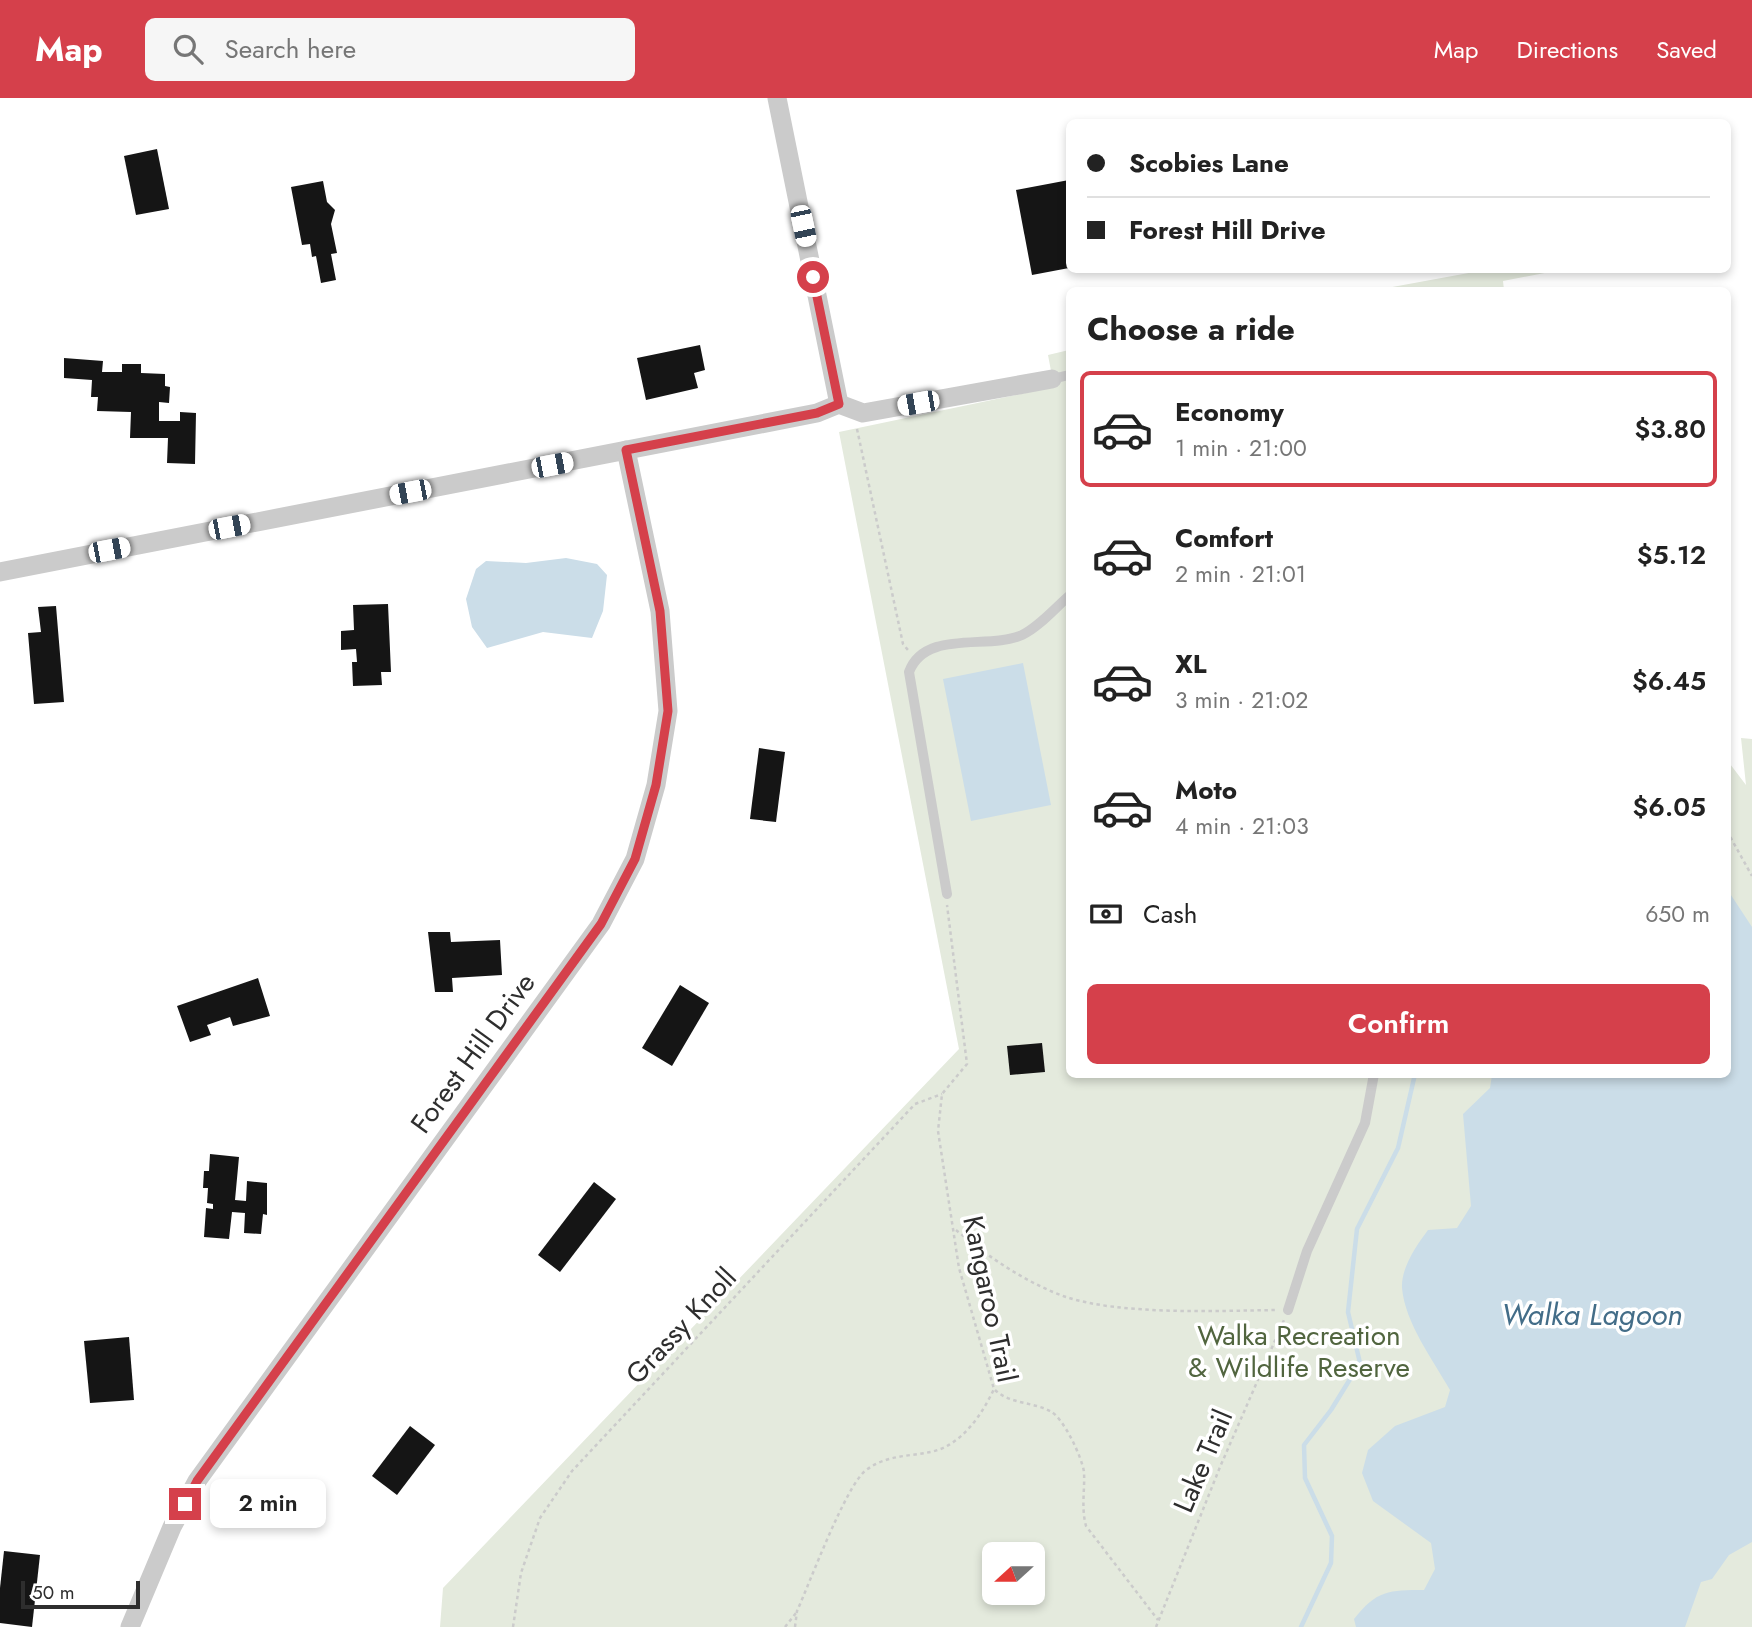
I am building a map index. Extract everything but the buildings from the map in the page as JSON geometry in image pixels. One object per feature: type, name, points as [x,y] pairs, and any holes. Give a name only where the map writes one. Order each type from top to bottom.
[{"type":"street","points":[[777,98],[846,408]]},
{"type":"street","points":[[0,572],[817,413],[846,408],[863,413],[1060,377]]},
{"type":"street","name":"Forest Hill Drive","points":[[130,1627],[172,1527],[197,1481],[594,934],[635,859],[656,785],[668,711],[660,611],[626,450]]},
{"type":"lane","points":[[947,894],[909,672],[914,659],[928,650],[958,643],[1004,641],[1026,633],[1066,599]]},
{"type":"lane","points":[[1289,1310],[1307,1251],[1365,1123],[1373,1078]]},
{"type":"path","points":[[846,408],[902,644],[914,659]]},
{"type":"path","points":[[1731,838],[1752,876]]},
{"type":"path","points":[[943,1094],[967,1064],[947,894]]},
{"type":"path","name":"Kangaroo Trail","points":[[795,1627],[797,1611],[850,1491],[864,1471],[887,1459],[946,1447],[982,1414],[994,1389],[959,1268],[938,1131],[943,1094]]},
{"type":"path","name":"Grassy Knoll","points":[[513,1627],[521,1573],[540,1518],[572,1471],[915,1104],[943,1094]]},
{"type":"path","points":[[955,1229],[1013,1271],[1066,1297],[1121,1308],[1289,1310]]},
{"type":"path","name":"Lake Trail","points":[[1156,1627],[1220,1467],[1289,1310]]},
{"type":"path","points":[[994,1389],[1002,1396],[1050,1411],[1062,1419],[1084,1470],[1081,1507],[1086,1526],[1158,1620]]},
{"type":"path","points":[[785,1627],[797,1611]]},
{"type":"green space","points":[[1469,273],[1544,273],[1503,281],[1504,287],[1392,287]]},
{"type":"green space","name":"Walka Recreation & Wildlife Reserve","points":[[1066,351],[1066,1078],[1731,1078],[1731,765],[1746,785],[1741,738],[1752,739],[1752,1627],[440,1627],[443,1588],[959,1049],[839,432],[1054,387],[1048,355]]},
{"type":"water","points":[[566,558],[597,564],[607,575],[603,611],[592,638],[543,632],[487,648],[472,627],[466,599],[476,569],[486,561],[526,563]]},
{"type":"water","points":[[1023,663],[1051,805],[971,821],[943,679]]},
{"type":"water","name":"Walka Lagoon","points":[[1731,895],[1752,927],[1752,1542],[1729,1555],[1712,1579],[1701,1582],[1685,1627],[1356,1627],[1354,1619],[1370,1602],[1384,1594],[1402,1590],[1424,1590],[1435,1569],[1431,1543],[1373,1501],[1362,1473],[1368,1450],[1395,1426],[1445,1407],[1450,1390],[1414,1328],[1404,1301],[1402,1280],[1407,1264],[1428,1230],[1457,1228],[1471,1206],[1463,1114],[1490,1088],[1492,1078],[1731,1078]]},
{"type":"waterway","points":[[1301,1627],[1331,1563],[1332,1536],[1305,1478],[1304,1445],[1331,1410],[1360,1363],[1348,1312],[1357,1229],[1398,1148],[1414,1078]]},
{"type":"route","points":[[185,1504],[197,1481],[601,924],[635,859],[656,785],[668,711],[660,611],[626,450],[817,413],[839,404],[813,277]]}]
